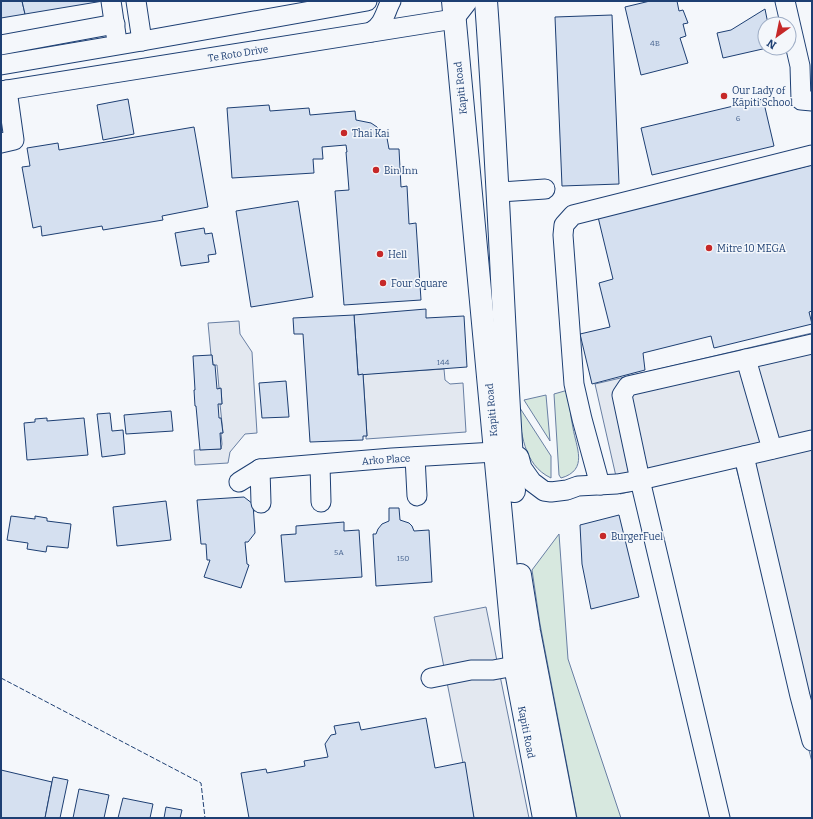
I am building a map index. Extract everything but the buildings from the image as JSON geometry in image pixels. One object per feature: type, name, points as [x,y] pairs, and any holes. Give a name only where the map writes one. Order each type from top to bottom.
[{"type":"main road","name":"Kapiti Road","points":[[486,1],[499,192],[503,452],[515,666],[544,818]]},
{"type":"main road","name":"Kapiti Road","points":[[453,10],[503,452],[529,631],[565,818]]},
{"type":"main road","points":[[515,666],[529,631]]},
{"type":"street","points":[[111,1],[117,45]]},
{"type":"street","points":[[136,1],[142,41]]},
{"type":"street","points":[[1,65],[176,35],[345,3],[367,1]]},
{"type":"street","points":[[372,32],[382,23],[391,1]]},
{"type":"street","points":[[453,10],[467,1],[482,24],[490,44]]},
{"type":"street","points":[[785,1],[800,66],[806,101]]},
{"type":"street","name":"Te Roto Drive","points":[[4,90],[372,32],[453,10]]},
{"type":"street","points":[[1,45],[115,24]]},
{"type":"street","points":[[176,35],[181,62]]},
{"type":"street","points":[[1,143],[14,140],[4,90]]},
{"type":"street","points":[[600,485],[574,384],[563,235],[564,225],[573,214],[812,155]]},
{"type":"street","points":[[499,192],[545,189]]},
{"type":"street","points":[[720,818],[640,480],[622,395],[628,386],[812,344]]},
{"type":"street","points":[[746,359],[772,449]]},
{"type":"street","points":[[503,452],[519,457],[522,468],[532,482],[544,491],[556,492],[578,486],[640,480],[812,440]]},
{"type":"street","name":"Arko Place","points":[[260,469],[503,452]]},
{"type":"street","points":[[744,456],[800,696],[812,741]]},
{"type":"street","points":[[415,457],[417,496]]},
{"type":"street","points":[[320,465],[321,502]]},
{"type":"street","points":[[239,482],[260,469]]},
{"type":"street","points":[[260,469],[260,503]]},
{"type":"street","points":[[431,678],[471,670],[493,670],[515,666]]},
{"type":"shaded area","points":[[239,321],[240,334],[252,352],[257,433],[245,434],[230,452],[228,463],[195,465],[194,450],[221,449],[222,444],[221,433],[223,433],[220,404],[222,404],[221,389],[219,388],[217,365],[213,365],[211,355],[208,323]]},
{"type":"shaded area","points":[[812,333],[812,762],[736,467],[620,494],[595,384]]},
{"type":"shaded area","points":[[444,369],[445,380],[450,384],[463,383],[466,432],[366,439],[363,374]]},
{"type":"shaded area","points":[[568,390],[571,418],[579,457],[578,464],[575,469],[570,474],[561,478],[559,475],[554,394]]},
{"type":"shaded area","points":[[546,395],[550,441],[524,400]]},
{"type":"shaded area","points":[[518,405],[551,456],[551,478],[534,465],[529,456],[522,436]]},
{"type":"shaded area","points":[[559,534],[568,659],[621,818],[577,818],[540,624],[532,570]]},
{"type":"shaded area","points":[[486,607],[529,818],[474,818],[434,617]]},
{"type":"fence","points":[[1,678],[201,783],[205,818]]},
{"type":"place","name":"Our Lady of Kāpiti School","points":[[724,96]]},
{"type":"place","name":"Thai Kai","points":[[344,133]]},
{"type":"place","name":"Bin Inn","points":[[376,170]]},
{"type":"place","name":"Mitre 10 MEGA","points":[[709,248]]},
{"type":"place","name":"Hell","points":[[380,254]]},
{"type":"place","name":"Four Square","points":[[383,283]]},
{"type":"place","name":"BurgerFuel","points":[[603,536]]}]
